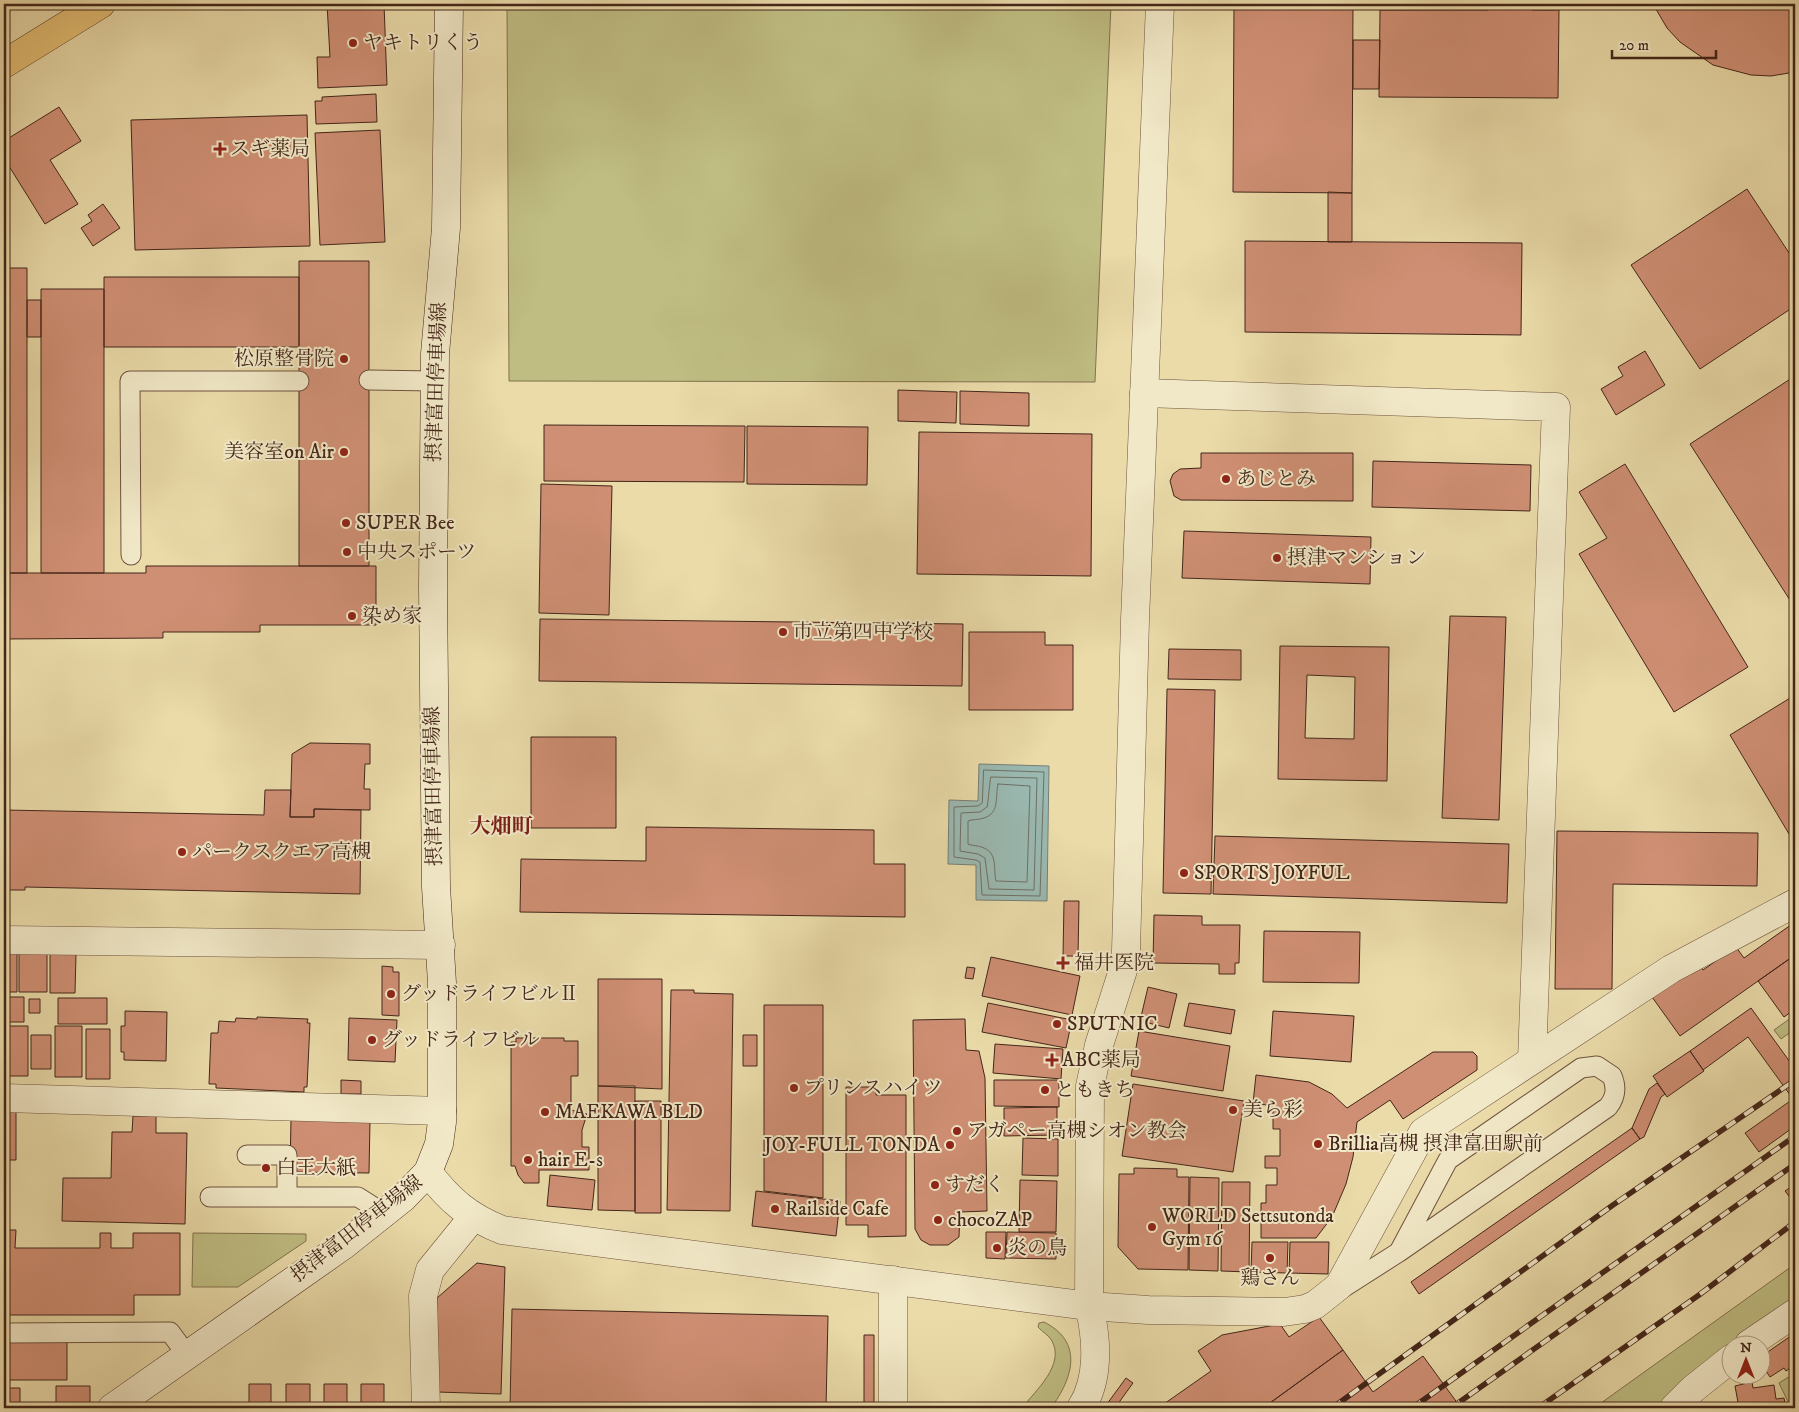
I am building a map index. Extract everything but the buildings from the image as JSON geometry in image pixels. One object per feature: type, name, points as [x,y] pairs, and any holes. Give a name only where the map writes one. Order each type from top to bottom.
[{"type":"highway","points":[[4,64],[100,4]]},
{"type":"street","name":"摂津富田停車場線","points":[[112,1408],[344,1245],[412,1190],[428,1172],[439,1144],[442,1112],[441,945],[436,887],[433,730],[434,381],[436,330],[446,228],[449,4]]},
{"type":"street","points":[[1081,1408],[1091,1382],[1095,1356],[1094,1331],[1089,1306],[1090,1086],[1099,1045],[1124,967],[1126,951],[1144,393],[1160,4]]},
{"type":"street","points":[[1144,393],[1556,406],[1532,1060]]},
{"type":"street","points":[[428,1172],[450,1199],[473,1217],[502,1230],[1089,1306],[1148,1310],[1289,1312],[1314,1305],[1332,1294],[1345,1278],[1422,1132],[1671,969],[1795,903]]},
{"type":"street","points":[[4,940],[441,945]]},
{"type":"street","points":[[4,1098],[442,1112]]},
{"type":"street","points":[[426,1408],[423,1296],[425,1283],[430,1270],[473,1217]]},
{"type":"street","points":[[893,1280],[893,1408]]},
{"type":"street","points":[[1765,1334],[1795,1313]]},
{"type":"street","points":[[1674,1408],[1693,1389],[1722,1366]]},
{"type":"lane","points":[[369,380],[434,381]]},
{"type":"lane","points":[[131,555],[130,381],[299,381]]},
{"type":"lane","points":[[1332,1294],[1378,1267],[1608,1107],[1613,1101],[1615,1092],[1612,1076],[1597,1066],[1581,1068],[1448,1160],[1399,1252]]},
{"type":"lane","points":[[259,1152],[287,1155],[287,1196]]},
{"type":"lane","points":[[219,1192],[287,1196],[358,1196],[383,1213]]},
{"type":"lane","points":[[4,1332],[170,1332],[187,1354]]},
{"type":"shaded area","points":[[507,4],[1111,4],[1095,382],[509,381]]},
{"type":"shaded area","points":[[1795,1015],[1795,1029],[1781,1039],[1774,1030]]},
{"type":"shaded area","points":[[193,1233],[306,1234],[306,1241],[238,1287],[192,1287]]},
{"type":"shaded area","points":[[1795,1264],[1795,1307],[1757,1334],[1722,1334],[1722,1358],[1653,1408],[1594,1408]]},
{"type":"shaded area","points":[[1044,1322],[1057,1330],[1070,1350],[1069,1373],[1059,1397],[1051,1408],[1022,1408],[1047,1377],[1055,1359],[1052,1341],[1038,1327],[1039,1323]]},
{"type":"shaded area","points":[[1795,1373],[1795,1408],[1791,1408],[1779,1383]]},
{"type":"water","points":[[979,764],[1049,766],[1047,901],[976,900],[976,865],[948,864],[949,800],[978,801]]},
{"type":"railway","points":[[1332,1408],[1613,1205],[1795,1080]]},
{"type":"railway","points":[[1412,1408],[1795,1136]]},
{"type":"railway","points":[[1451,1408],[1795,1164]]},
{"type":"railway","points":[[1538,1408],[1699,1295],[1795,1222]]},
{"type":"place","name":"ヤキトリくう","points":[[353,43]]},
{"type":"place","name":"スギ薬局","points":[[220,149]]},
{"type":"place","name":"松原整骨院","points":[[344,359]]},
{"type":"place","name":"美容室on Air","points":[[344,452]]},
{"type":"place","name":"あじとみ","points":[[1226,479]]},
{"type":"place","name":"SUPER Bee","points":[[346,523]]},
{"type":"place","name":"中央スポーツ","points":[[347,552]]},
{"type":"place","name":"摂津マンション","points":[[1277,558]]},
{"type":"place","name":"染め家","points":[[352,616]]},
{"type":"place","name":"市立第四中学校","points":[[783,632]]},
{"type":"place","name":"パークスクエア高槻","points":[[182,852]]},
{"type":"place","name":"SPORTS JOYFUL","points":[[1184,873]]},
{"type":"place","name":"福井医院","points":[[1063,963]]},
{"type":"place","name":"グッドライフビルⅡ","points":[[391,994]]},
{"type":"place","name":"SPUTNIC","points":[[1057,1024]]},
{"type":"place","name":"グッドライフビル","points":[[372,1040]]},
{"type":"place","name":"ABC薬局","points":[[1052,1060]]},
{"type":"place","name":"プリンスハイツ","points":[[794,1088]]},
{"type":"place","name":"ともきち","points":[[1045,1090]]},
{"type":"place","name":"美ら彩","points":[[1233,1110]]},
{"type":"place","name":"MAEKAWA BLD","points":[[545,1112]]},
{"type":"place","name":"アガペー高槻シオン教会","points":[[957,1131]]},
{"type":"place","name":"Brillia高槻 摂津富田駅前","points":[[1318,1144]]},
{"type":"place","name":"JOY-FULL TONDA","points":[[950,1145]]},
{"type":"place","name":"hair E-s","points":[[528,1160]]},
{"type":"place","name":"白王大紙","points":[[266,1168]]},
{"type":"place","name":"すだく","points":[[935,1185]]},
{"type":"place","name":"Railside Cafe","points":[[775,1209]]},
{"type":"place","name":"chocoZAP","points":[[938,1220]]},
{"type":"place","name":"WORLD Settsutonda Gym 16","points":[[1152,1227]]},
{"type":"place","name":"炎の鳥","points":[[997,1248]]},
{"type":"place","name":"鶏さん","points":[[1270,1258]]},
{"type":"district","name":"大畑町","points":[[501,827]]}]
